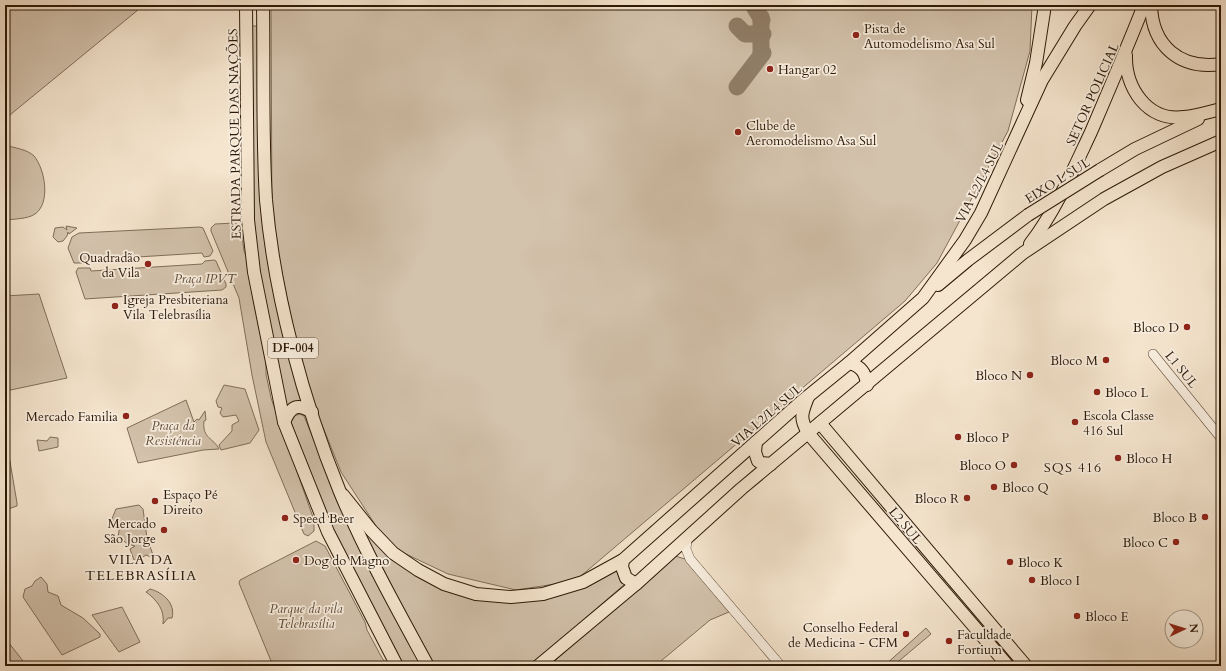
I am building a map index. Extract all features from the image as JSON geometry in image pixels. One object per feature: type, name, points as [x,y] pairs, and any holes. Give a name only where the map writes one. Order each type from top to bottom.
[{"type":"main road","name":"ESTRADA PARQUE DAS NAÇÕES","points":[[246,5],[248,220],[254,272],[284,422],[328,532],[397,666]]},
{"type":"main road","name":"DF-004","points":[[263,5],[263,116],[266,200],[273,252],[286,319],[312,412],[340,491],[368,552],[428,666]]},
{"type":"main road","points":[[1018,135],[1036,63],[1045,5]]},
{"type":"main road","name":"VIA L2/L4 SUL","points":[[340,491],[371,530],[393,553],[418,570],[444,584],[476,594],[511,596],[543,594],[583,582],[623,560],[756,442],[923,298],[965,240],[981,213],[1042,80],[1075,26],[1090,5]]},
{"type":"main road","name":"SETOR POLICIAL","points":[[1023,253],[1048,221],[1074,168],[1126,52],[1144,5]]},
{"type":"main road","points":[[1151,5],[1154,26],[1161,43],[1174,56],[1194,64],[1221,64]]},
{"type":"main road","points":[[1126,52],[1126,64],[1130,82],[1137,96],[1150,108],[1163,115],[1176,118],[1221,109]]},
{"type":"main road","name":"EIXO L SUL","points":[[923,298],[968,260],[1028,216],[1100,170],[1135,149],[1221,109]]},
{"type":"main road","points":[[538,666],[636,584],[670,552],[687,540],[771,464],[1023,253],[1104,199],[1162,166],[1221,140]]},
{"type":"main road","points":[[849,363],[862,369],[867,385]]},
{"type":"main road","name":"L2 SUL","points":[[809,396],[802,416],[803,423],[808,433],[1008,666]]},
{"type":"main road","points":[[284,422],[288,413],[297,407],[303,407],[312,412]]},
{"type":"main road","name":"L2 SUL","points":[[820,423],[1026,666]]},
{"type":"main road","points":[[756,442],[755,452],[758,461],[771,464]]},
{"type":"main road","points":[[881,518],[885,509],[892,509]]},
{"type":"main road","points":[[623,560],[622,567],[626,578],[636,584]]},
{"type":"main road","points":[[985,639],[993,635],[995,629]]},
{"type":"street","name":"L1 SUL","points":[[1153,354],[1221,438]]},
{"type":"street","points":[[687,540],[686,549],[690,559],[781,666]]},
{"type":"street","points":[[670,552],[690,559]]},
{"type":"green space","points":[[5,5],[144,5],[5,119]]},
{"type":"green space","points":[[271,5],[1032,5],[1030,51],[1008,131],[937,263],[905,301],[575,581],[516,590],[448,574],[389,546],[341,472],[304,380],[272,225]]},
{"type":"green space","points":[[251,26],[258,26],[265,240],[271,277],[302,403],[286,408],[254,250]]},
{"type":"green space","points":[[5,145],[24,150],[34,156],[41,169],[45,186],[43,202],[40,209],[29,217],[5,220]]},
{"type":"green space","points":[[235,223],[241,227],[244,251],[249,263],[266,351],[266,374],[271,398],[314,520],[314,531],[308,536],[304,534],[266,442],[252,375],[239,298],[211,231],[211,228],[215,224]]},
{"type":"green space","points":[[66,226],[77,228],[69,234],[68,232],[63,241],[58,242],[53,237],[55,228],[63,227],[67,230]]},
{"type":"green space","points":[[203,228],[213,251],[210,256],[204,257],[202,253],[89,260],[88,263],[74,263],[68,248],[72,237],[79,233]]},
{"type":"green space","name":"Praça IPVT","points":[[205,261],[216,261],[226,284],[226,287],[222,290],[85,299],[76,272],[78,268],[90,268],[91,271],[202,264]]},
{"type":"green space","points":[[39,294],[67,378],[6,391],[5,296]]},
{"type":"green space","points":[[224,385],[245,389],[259,430],[250,443],[221,450],[219,445],[232,431],[232,425],[239,421],[236,415],[223,417],[220,413],[222,408],[218,407],[216,401]]},
{"type":"green space","name":"Praça da Resistência","points":[[186,400],[194,422],[197,419],[199,420],[205,411],[205,431],[219,449],[203,450],[138,463],[127,428]]},
{"type":"green space","points":[[300,414],[304,416],[344,511],[421,666],[401,666],[337,540],[291,422],[294,416]]},
{"type":"green space","points":[[5,432],[17,506],[5,510]]},
{"type":"green space","points":[[50,437],[58,438],[58,447],[39,451],[37,440],[47,441]]},
{"type":"green space","points":[[139,505],[143,509],[147,538],[153,555],[151,557],[146,555],[138,560],[134,560],[130,549],[135,546],[128,544],[118,537],[120,525],[111,521],[116,509]]},
{"type":"green space","points":[[361,526],[398,564],[420,578],[502,600],[616,567],[618,574],[626,583],[530,666],[433,666]]},
{"type":"green space","name":"Parque da vila Telebrasília","points":[[316,541],[325,546],[365,622],[367,630],[382,658],[389,666],[273,666],[239,583],[240,580]]},
{"type":"green space","points":[[672,555],[685,559],[729,612],[710,620],[655,666],[549,666]]},
{"type":"green space","points":[[41,577],[47,584],[48,592],[58,596],[61,605],[83,618],[100,634],[100,637],[62,655],[23,597],[25,589],[32,586],[35,581]]},
{"type":"green space","points":[[150,589],[155,590],[167,599],[172,608],[172,618],[168,618],[163,624],[163,614],[159,606],[154,598],[146,592]]},
{"type":"green space","points":[[122,607],[140,642],[119,652],[92,615]]},
{"type":"green space","points":[[926,628],[931,634],[893,666],[884,666]]},
{"type":"green space","points":[[5,638],[27,666],[5,666]]},
{"type":"taxiway","points":[[753,5],[762,20]]},
{"type":"taxiway","points":[[761,17],[761,55]]},
{"type":"taxiway","points":[[737,26],[745,34],[763,34]]},
{"type":"taxiway","points":[[737,87],[763,53]]},
{"type":"place","name":"Pista de Automodelismo Asa Sul","points":[[856,35]]},
{"type":"place","name":"Hangar 02","points":[[770,69]]},
{"type":"place","name":"Clube de Aeromodelismo Asa Sul","points":[[738,132]]},
{"type":"place","name":"Quadradão da Vila","points":[[148,264]]},
{"type":"place","name":"Igreja Presbiteriana Vila Telebrasília","points":[[115,306]]},
{"type":"place","name":"Bloco D","points":[[1187,327]]},
{"type":"place","name":"Bloco M","points":[[1106,360]]},
{"type":"place","name":"Bloco N","points":[[1030,375]]},
{"type":"place","name":"Bloco L","points":[[1097,392]]},
{"type":"place","name":"Mercado Familia","points":[[126,416]]},
{"type":"place","name":"Escola Classe 416 Sul","points":[[1075,422]]},
{"type":"place","name":"Bloco P","points":[[958,437]]},
{"type":"place","name":"Bloco H","points":[[1118,458]]},
{"type":"place","name":"Bloco O","points":[[1014,465]]},
{"type":"place","name":"Bloco Q","points":[[994,487]]},
{"type":"place","name":"Bloco R","points":[[967,498]]},
{"type":"place","name":"Espaço Pé Direito","points":[[155,501]]},
{"type":"place","name":"Bloco B","points":[[1205,517]]},
{"type":"place","name":"Speed Beer","points":[[285,518]]},
{"type":"place","name":"Mercado São Jorge","points":[[164,530]]},
{"type":"place","name":"Bloco C","points":[[1176,542]]},
{"type":"place","name":"Dog do Magno","points":[[296,560]]},
{"type":"place","name":"Bloco K","points":[[1010,562]]},
{"type":"place","name":"Bloco I","points":[[1032,580]]},
{"type":"place","name":"Bloco E","points":[[1077,616]]},
{"type":"place","name":"Conselho Federal de Medicina - CFM","points":[[906,634]]},
{"type":"place","name":"Faculdade Fortium","points":[[949,641]]},
{"type":"district","name":"SQS 416","points":[[1073,467]]},
{"type":"district","name":"VILA DA TELEBRASÍLIA","points":[[141,568]]}]
